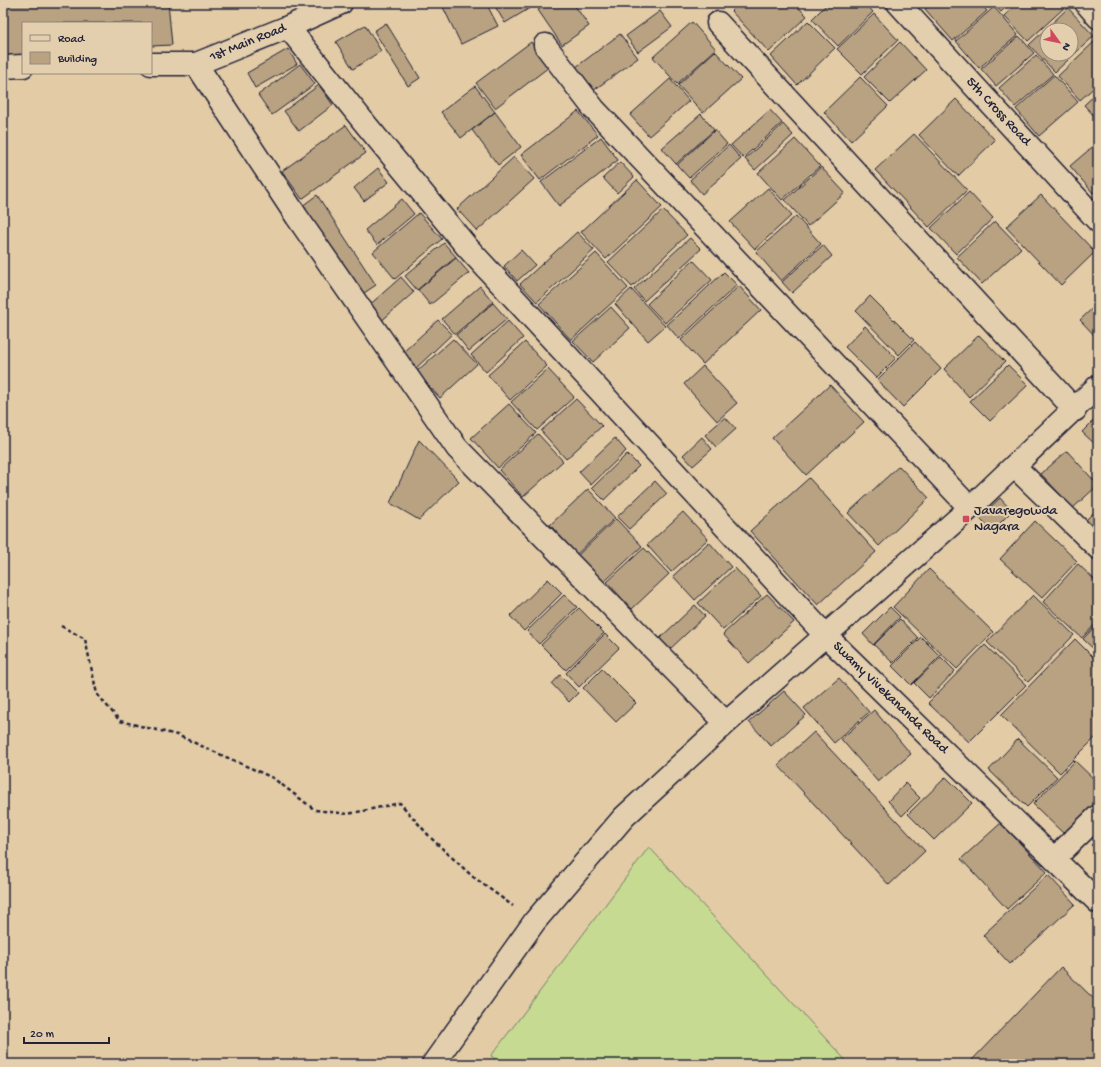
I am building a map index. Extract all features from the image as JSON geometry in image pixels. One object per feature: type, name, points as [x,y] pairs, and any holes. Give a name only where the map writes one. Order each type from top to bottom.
[{"type":"street","name":"1st Main Road","points":[[152,64],[196,64],[288,27],[341,3]]},
{"type":"street","name":"5th Cross Road","points":[[898,3],[1098,222]]},
{"type":"street","points":[[1086,3],[1098,17]]},
{"type":"street","points":[[718,23],[1075,410]]},
{"type":"street","points":[[288,27],[467,247],[826,635],[624,817],[535,921],[433,1064]]},
{"type":"street","points":[[546,45],[594,109],[970,508]]},
{"type":"street","points":[[196,64],[297,217],[457,448],[726,724]]},
{"type":"street","points":[[3,67],[22,66]]},
{"type":"street","name":"Swamy Vivekananda Road","points":[[1098,386],[1075,410],[970,508],[826,635],[1098,902]]},
{"type":"street","points":[[1014,466],[1098,548]]},
{"type":"street","points":[[1054,859],[1098,816]]},
{"type":"path","points":[[61,626],[85,639],[98,694],[120,721],[177,735],[273,778],[315,810],[348,814],[400,803],[431,838],[472,876],[535,921]]},
{"type":"green space","points":[[649,847],[849,1064],[503,1064],[491,1056]]},
{"type":"building","points":[[3,3],[168,3],[172,45],[152,46],[152,22],[22,22],[22,58],[3,60]]},
{"type":"building","points":[[441,3],[486,3],[498,26],[461,44]]},
{"type":"building","points":[[493,3],[533,3],[535,5],[505,23]]},
{"type":"building","points":[[548,3],[573,3],[589,26],[562,45],[538,10]]},
{"type":"building","points":[[739,3],[794,3],[807,16],[769,52],[731,11]]},
{"type":"building","points":[[828,3],[865,3],[873,12],[838,46],[812,19]]},
{"type":"building","points":[[932,3],[979,3],[987,11],[953,41],[925,9]]},
{"type":"building","points":[[993,3],[1010,3],[1001,12]]},
{"type":"building","points":[[1018,3],[1064,3],[1066,6],[1049,22],[1039,22],[1039,31],[1028,41],[1004,16]]},
{"type":"building","points":[[994,7],[1018,35],[979,68],[956,41]]},
{"type":"building","points":[[1068,8],[1094,36],[1079,50],[1079,22],[1053,22]]},
{"type":"building","points":[[660,11],[672,27],[638,52],[626,36]]},
{"type":"building","points":[[874,14],[898,40],[862,74],[837,49]]},
{"type":"building","points":[[808,21],[835,48],[797,85],[771,56]]},
{"type":"building","points":[[692,22],[716,49],[677,84],[653,57]]},
{"type":"building","points":[[386,23],[420,78],[408,86],[374,31]]},
{"type":"building","points":[[365,25],[381,51],[353,69],[336,42]]},
{"type":"building","points":[[620,34],[638,58],[594,90],[576,67]]},
{"type":"building","points":[[1019,36],[1034,53],[996,86],[981,69]]},
{"type":"building","points":[[1039,36],[1039,55],[1029,45]]},
{"type":"building","points":[[1095,41],[1098,45],[1098,84],[1080,100],[1058,76],[1073,62],[1079,62],[1079,56]]},
{"type":"building","points":[[531,42],[549,67],[495,108],[476,83]]},
{"type":"building","points":[[900,42],[926,70],[890,103],[864,77]]},
{"type":"building","points":[[288,49],[297,64],[255,88],[247,73]]},
{"type":"building","points":[[715,51],[741,79],[703,113],[678,85]]},
{"type":"building","points":[[1036,55],[1039,58],[1039,62],[1042,62],[1053,74],[1015,107],[999,88]]},
{"type":"building","points":[[1045,62],[1066,62],[1055,72]]},
{"type":"building","points":[[300,64],[315,84],[272,115],[258,95]]},
{"type":"building","points":[[1054,75],[1078,102],[1039,136],[1016,109]]},
{"type":"building","points":[[860,77],[888,106],[851,141],[824,112]]},
{"type":"building","points":[[670,79],[689,101],[649,136],[630,115]]},
{"type":"building","points":[[319,85],[333,105],[299,131],[284,111]]},
{"type":"building","points":[[475,86],[495,112],[461,138],[441,112]]},
{"type":"building","points":[[1098,92],[1098,120],[1084,105]]},
{"type":"building","points":[[956,99],[995,140],[958,176],[919,135]]},
{"type":"building","points":[[770,110],[782,123],[743,158],[731,145]]},
{"type":"building","points":[[578,111],[598,135],[540,180],[521,155]]},
{"type":"building","points":[[495,112],[521,147],[498,165],[472,130]]},
{"type":"building","points":[[701,114],[714,130],[676,164],[662,148]]},
{"type":"building","points":[[783,124],[793,135],[755,170],[745,159]]},
{"type":"building","points":[[346,125],[366,153],[302,199],[282,171]]},
{"type":"building","points":[[715,130],[727,144],[689,178],[677,165]]},
{"type":"building","points":[[914,134],[967,190],[929,227],[875,170]]},
{"type":"building","points":[[601,137],[618,160],[559,206],[541,182]]},
{"type":"building","points":[[795,139],[820,166],[782,200],[758,173]]},
{"type":"building","points":[[1098,142],[1098,189],[1093,193],[1070,166]]},
{"type":"building","points":[[729,145],[741,159],[702,194],[690,180]]},
{"type":"building","points":[[514,157],[534,179],[477,231],[457,209]]},
{"type":"building","points":[[620,162],[634,177],[617,193],[603,178]]},
{"type":"building","points":[[821,167],[845,193],[808,226],[785,200]]},
{"type":"building","points":[[378,168],[389,182],[364,201],[354,188]]},
{"type":"building","points":[[637,180],[662,207],[606,259],[581,232]]},
{"type":"building","points":[[768,188],[792,215],[755,249],[730,222]]},
{"type":"building","points":[[969,192],[993,218],[956,254],[931,228]]},
{"type":"building","points":[[317,195],[376,285],[361,295],[302,206]]},
{"type":"building","points":[[1041,195],[1095,252],[1061,285],[1006,227]]},
{"type":"building","points":[[402,199],[414,214],[377,245],[365,230]]},
{"type":"building","points":[[663,210],[687,235],[632,287],[608,262]]},
{"type":"building","points":[[419,213],[442,239],[395,279],[373,252]]},
{"type":"building","points":[[796,216],[821,244],[781,281],[756,252]]},
{"type":"building","points":[[995,221],[1021,248],[982,284],[957,257]]},
{"type":"building","points":[[577,232],[594,250],[537,302],[520,284]]},
{"type":"building","points":[[690,238],[701,249],[644,301],[634,289]]},
{"type":"building","points":[[444,243],[456,257],[417,290],[405,276]]},
{"type":"building","points":[[823,245],[832,256],[792,293],[782,282]]},
{"type":"building","points":[[521,250],[535,265],[517,281],[504,266]]},
{"type":"building","points":[[596,253],[628,288],[571,340],[539,304]]},
{"type":"building","points":[[456,258],[469,273],[430,305],[418,290]]},
{"type":"building","points":[[693,260],[712,280],[665,323],[647,304]]},
{"type":"building","points":[[724,272],[737,285],[679,339],[667,325]]},
{"type":"building","points":[[401,277],[414,292],[378,324],[365,309]]},
{"type":"building","points":[[480,286],[493,302],[455,334],[442,319]]},
{"type":"building","points":[[739,286],[761,310],[703,364],[681,340]]},
{"type":"building","points":[[631,289],[665,326],[648,341],[615,304]]},
{"type":"building","points":[[870,296],[914,340],[899,355],[856,311]]},
{"type":"building","points":[[493,303],[507,319],[469,351],[456,335]]},
{"type":"building","points":[[1098,303],[1098,339],[1080,320]]},
{"type":"building","points":[[611,307],[630,328],[593,362],[573,341]]},
{"type":"building","points":[[438,320],[452,334],[415,369],[401,354]]},
{"type":"building","points":[[508,321],[523,338],[486,372],[471,355]]},
{"type":"building","points":[[865,326],[896,358],[876,378],[845,347]]},
{"type":"building","points":[[979,335],[1005,362],[969,397],[944,369]]},
{"type":"building","points":[[453,339],[477,364],[440,398],[416,372]]},
{"type":"building","points":[[525,342],[547,366],[510,400],[488,375]]},
{"type":"building","points":[[915,342],[941,369],[903,407],[877,380]]},
{"type":"building","points":[[1008,365],[1028,385],[990,421],[970,401]]},
{"type":"building","points":[[703,366],[737,403],[717,421],[684,384]]},
{"type":"building","points":[[548,369],[574,397],[537,430],[511,402]]},
{"type":"building","points":[[830,385],[864,422],[806,475],[772,438]]},
{"type":"building","points":[[576,399],[602,426],[566,459],[541,431]]},
{"type":"building","points":[[509,404],[536,433],[498,468],[471,438]]},
{"type":"building","points":[[1098,416],[1098,447],[1082,432]]},
{"type":"building","points":[[725,417],[736,429],[716,447],[705,435]]},
{"type":"building","points":[[538,434],[563,461],[523,497],[499,470]]},
{"type":"building","points":[[702,437],[712,449],[693,466],[683,455]]},
{"type":"building","points":[[615,438],[626,451],[591,485],[579,472]]},
{"type":"building","points":[[419,440],[459,481],[419,520],[390,503]]},
{"type":"building","points":[[1067,451],[1098,485],[1073,508],[1041,474]]},
{"type":"building","points":[[627,454],[639,466],[604,500],[592,488]]},
{"type":"building","points":[[899,466],[929,498],[879,546],[848,513]]},
{"type":"building","points":[[809,478],[876,552],[818,605],[750,531]]},
{"type":"building","points":[[655,481],[667,494],[629,529],[617,517]]},
{"type":"building","points":[[588,489],[615,518],[577,554],[550,525]]},
{"type":"building","points":[[1000,498],[1012,511],[992,531],[979,518]]},
{"type":"building","points":[[1098,508],[1098,532],[1086,520]]},
{"type":"building","points":[[683,512],[708,539],[671,572],[647,545]]},
{"type":"building","points":[[616,519],[642,546],[604,582],[578,555]]},
{"type":"building","points":[[1035,521],[1077,561],[1042,598],[1000,559]]},
{"type":"building","points":[[709,542],[731,567],[695,600],[673,576]]},
{"type":"building","points":[[644,548],[669,574],[632,609],[607,582]]},
{"type":"building","points":[[1078,564],[1098,583],[1098,621],[1082,638],[1043,602]]},
{"type":"building","points":[[735,568],[761,596],[723,630],[698,603]]},
{"type":"building","points":[[929,569],[993,632],[957,669],[893,607]]},
{"type":"building","points":[[548,579],[562,593],[524,631],[510,616]]},
{"type":"building","points":[[767,594],[794,622],[749,663],[723,634]]},
{"type":"building","points":[[564,595],[577,607],[539,644],[527,631]]},
{"type":"building","points":[[1033,595],[1074,635],[1028,682],[987,642]]},
{"type":"building","points":[[695,605],[705,616],[669,650],[659,639]]},
{"type":"building","points":[[890,607],[900,617],[873,645],[863,634]]},
{"type":"building","points":[[579,608],[604,633],[566,670],[541,645]]},
{"type":"building","points":[[900,619],[918,638],[893,663],[874,645]]},
{"type":"building","points":[[1098,623],[1098,653],[1083,639]]},
{"type":"building","points":[[605,634],[619,648],[579,687],[566,673]]},
{"type":"building","points":[[921,637],[940,656],[911,685],[892,666]]},
{"type":"building","points":[[1075,639],[1098,662],[1098,735],[1060,773],[1001,715]]},
{"type":"building","points":[[985,645],[1026,685],[969,742],[928,703]]},
{"type":"building","points":[[941,657],[955,671],[929,698],[914,683]]},
{"type":"building","points":[[602,669],[636,703],[616,722],[583,688]]},
{"type":"building","points":[[560,675],[578,693],[569,702],[552,684]]},
{"type":"building","points":[[839,678],[869,712],[834,743],[804,708]]},
{"type":"building","points":[[784,691],[806,715],[771,746],[749,722]]},
{"type":"building","points":[[874,710],[911,754],[878,782],[841,739]]},
{"type":"building","points":[[814,732],[925,851],[889,885],[778,765]]},
{"type":"building","points":[[1018,739],[1057,777],[1027,807],[989,770]]},
{"type":"building","points":[[1075,761],[1098,783],[1098,803],[1066,836],[1033,804]]},
{"type":"building","points":[[946,777],[972,803],[934,840],[908,814]]},
{"type":"building","points":[[905,783],[920,798],[902,816],[888,801]]},
{"type":"building","points":[[1001,823],[1047,872],[1007,909],[961,859]]},
{"type":"building","points":[[1098,837],[1098,851],[1091,845]]},
{"type":"building","points":[[1048,875],[1075,904],[1010,964],[983,935]]},
{"type":"building","points":[[1061,967],[1098,1003],[1098,1064],[976,1064],[972,1060]]},
{"type":"place","name":"Javaregowda Nagara","points":[[966,519]]}]
